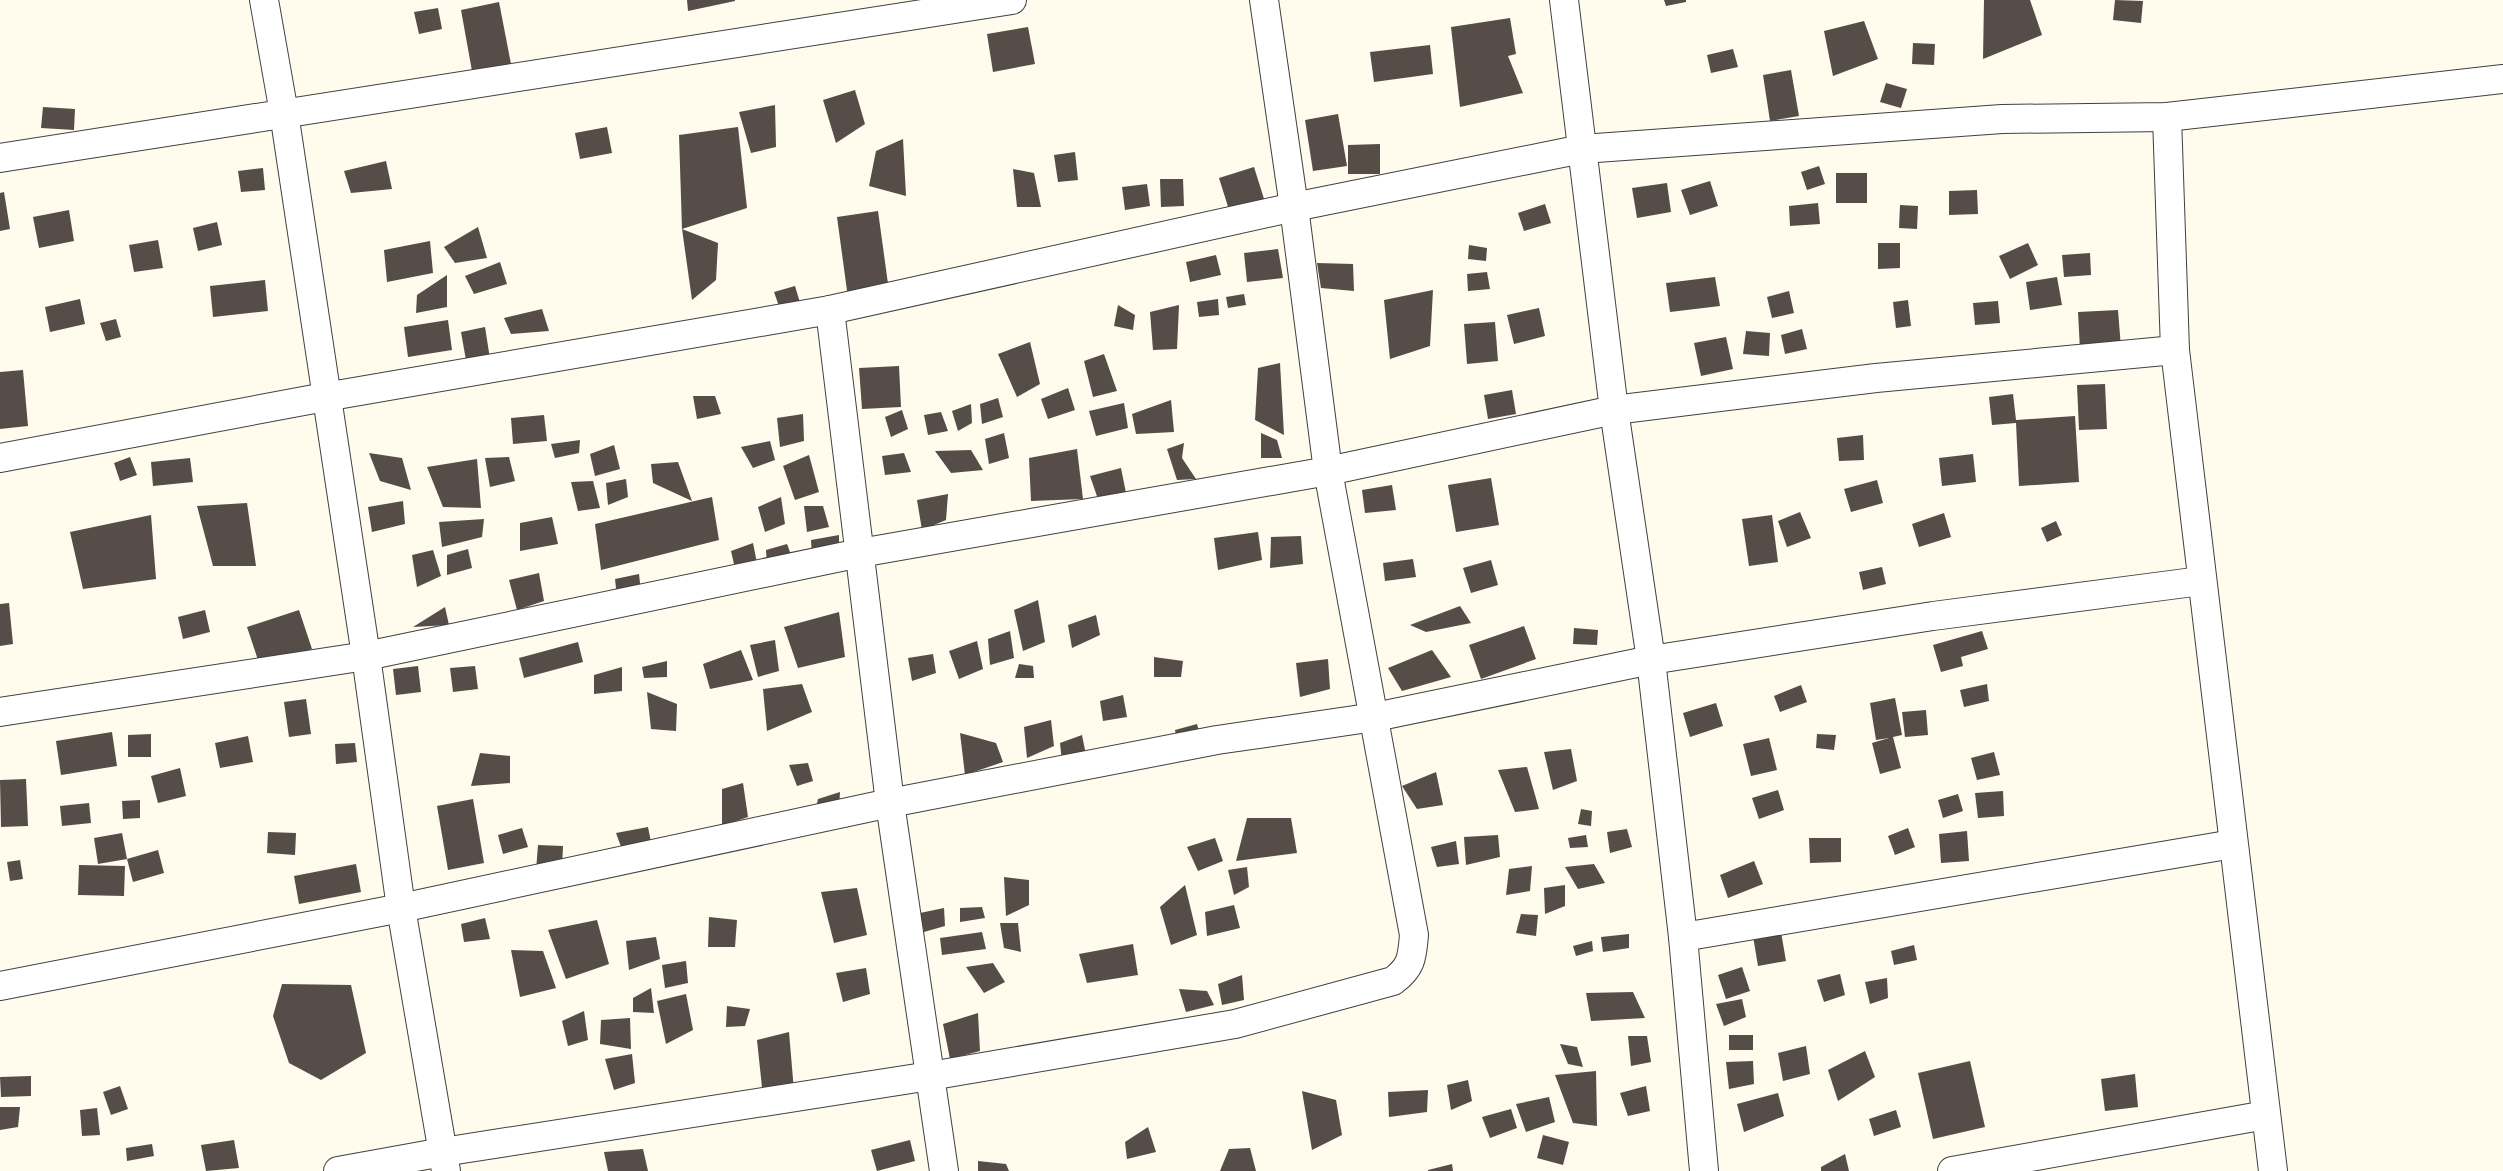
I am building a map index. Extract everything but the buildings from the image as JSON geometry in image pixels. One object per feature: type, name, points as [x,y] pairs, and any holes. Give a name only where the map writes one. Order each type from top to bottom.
[{"type":"street","points":[[264,0],[284,113],[325,397],[366,656],[401,908],[445,1161]]},
{"type":"street","points":[[0,158],[1012,0]]},
{"type":"street","points":[[338,1171],[445,1161],[1235,1024],[1393,981],[1405,972],[1412,958],[1414,935],[1328,471],[1294,207],[1264,0]]},
{"type":"street","points":[[1564,0],[1614,410],[1651,660],[1683,937],[1704,1171]]},
{"type":"street","points":[[0,458],[325,397],[830,310],[1294,207],[1582,149],[2002,119],[2167,117],[2503,79]]},
{"type":"street","points":[[2167,117],[2175,350],[2272,1171]]},
{"type":"street","points":[[830,310],[890,803],[944,1171]]},
{"type":"street","points":[[0,712],[366,656],[860,553],[1328,471],[1614,410],[1876,378],[2175,350]]},
{"type":"street","points":[[0,986],[401,908],[890,803],[1217,740],[1375,717],[1651,660],[1933,616],[2202,581]]},
{"type":"street","points":[[1683,937],[2233,844]]},
{"type":"street","points":[[1952,1171],[1991,1167],[2266,1115]]}]
